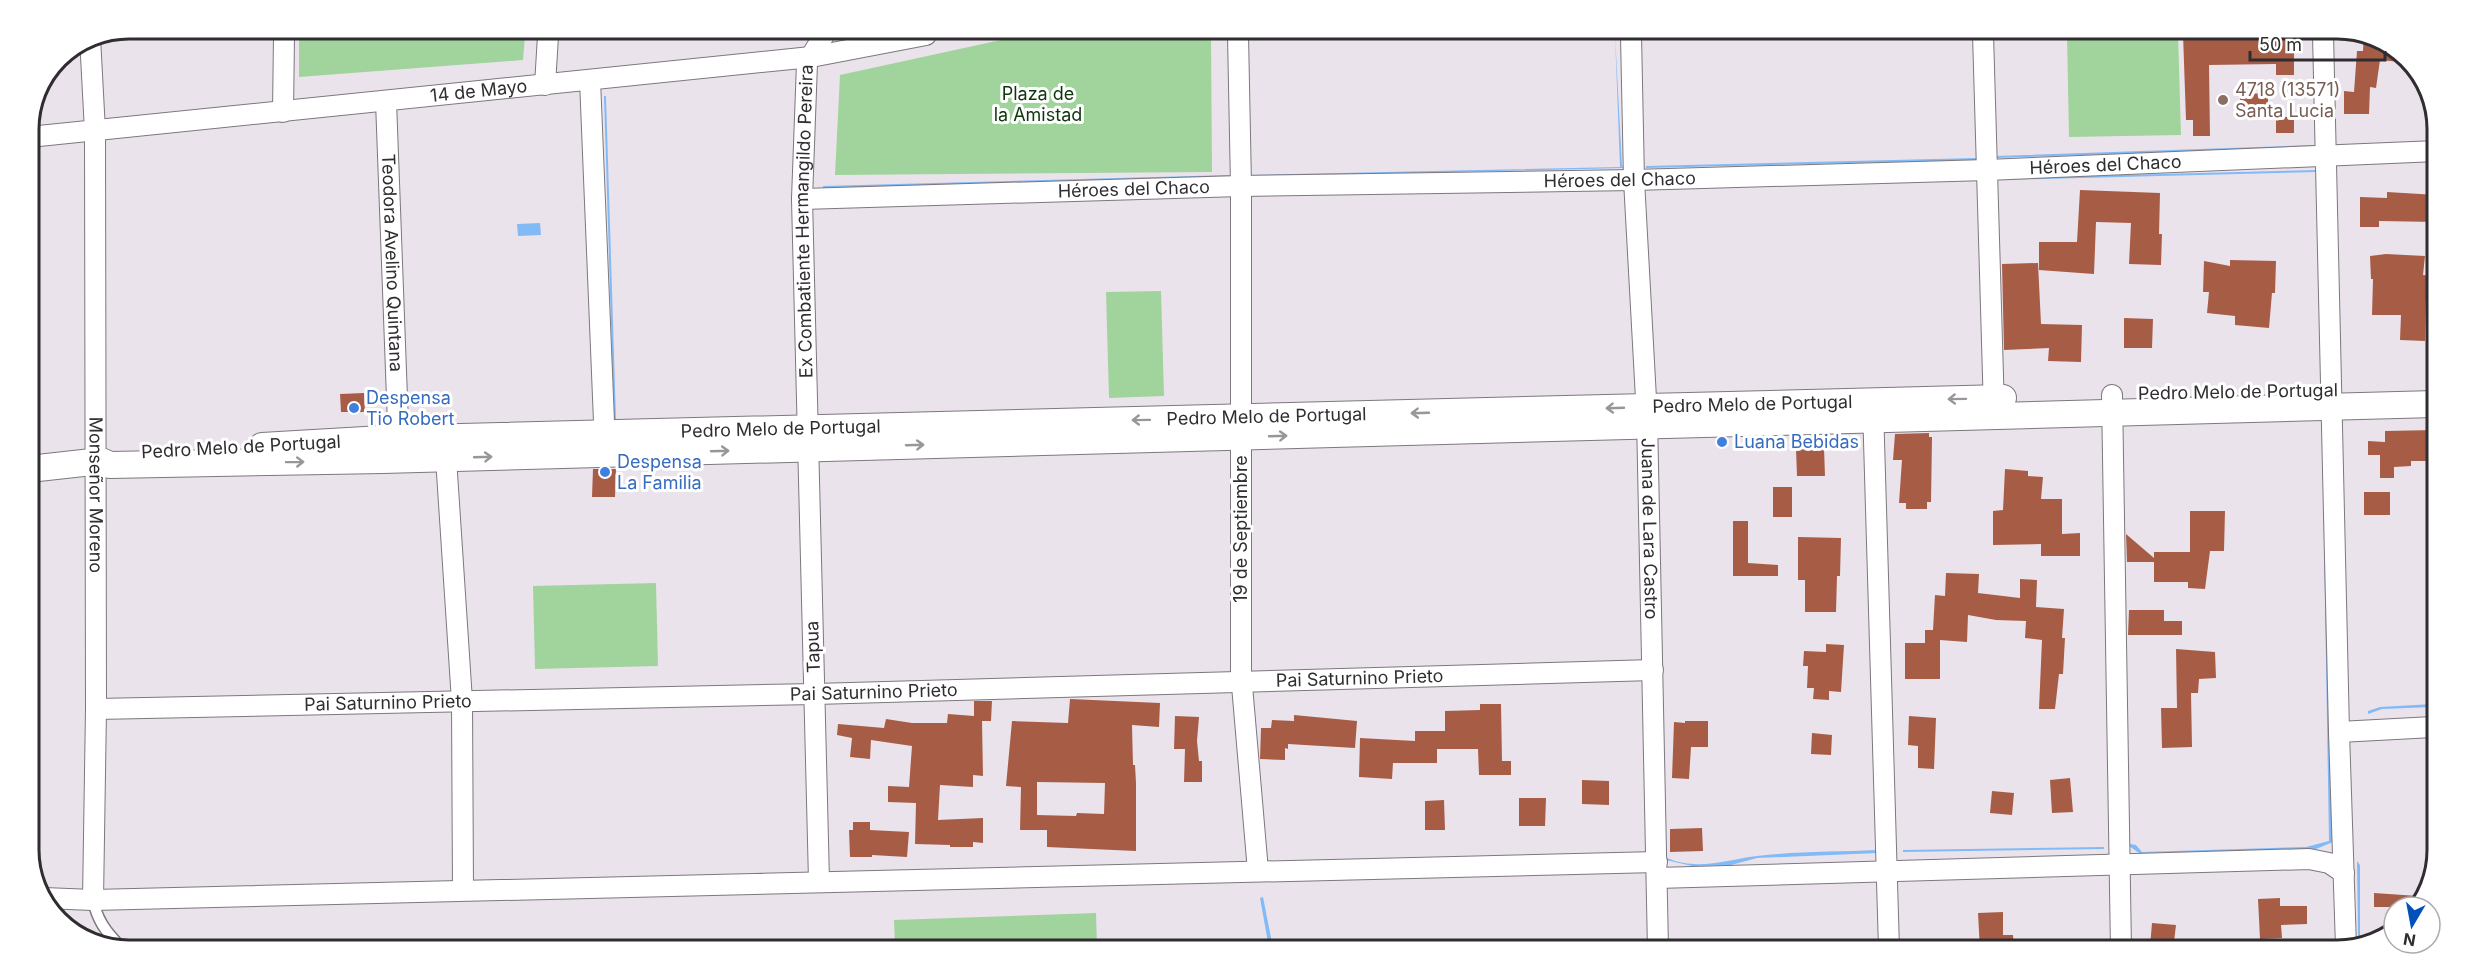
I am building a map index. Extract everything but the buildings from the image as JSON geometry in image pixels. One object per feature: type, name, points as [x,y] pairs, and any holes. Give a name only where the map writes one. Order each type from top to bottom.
[{"type":"street","points":[[283,112],[284,39]]},
{"type":"street","points":[[545,85],[548,39]]},
{"type":"street","name":"Ex Combatiente Hermangildo Pereira","points":[[807,438],[802,199],[807,63],[822,39]]},
{"type":"street","name":"14 de Mayo","points":[[39,136],[811,57],[905,39]]},
{"type":"street","name":"19 de Septiembre","points":[[1238,39],[1241,186],[1242,682],[1258,871]]},
{"type":"street","name":"Juana de Lara Castro","points":[[1631,39],[1634,180],[1646,417],[1658,940]]},
{"type":"street","points":[[1983,39],[1994,407]]},
{"type":"street","points":[[2323,39],[2346,939]]},
{"type":"street","name":"Monseñor Moreno","points":[[91,48],[95,131],[98,461],[93,900]]},
{"type":"street","points":[[590,80],[605,444]]},
{"type":"street","name":"Teodora Avelino Quintana","points":[[386,101],[399,449]]},
{"type":"street","name":"Héroes del Chaco","points":[[802,199],[1241,186],[1634,180],[1987,170],[2427,151]]},
{"type":"street","name":"Pedro Melo de Portugal","points":[[39,468],[98,461],[109,454],[605,444],[2332,398],[2427,388]]},
{"type":"street","name":"Pedro Melo de Portugal","points":[[2332,398],[2427,404]]},
{"type":"street","points":[[2112,404],[2121,940]]},
{"type":"street","points":[[1873,410],[1889,940]]},
{"type":"street","name":"Tapua","points":[[807,438],[819,881]]},
{"type":"street","name":"Pedro Melo de Portugal","points":[[399,449],[446,458],[605,444]]},
{"type":"street","points":[[446,458],[462,701],[463,890]]},
{"type":"street","name":"Pai Saturnino Prieto","points":[[96,709],[815,694],[1653,670]]},
{"type":"street","points":[[2339,732],[2427,727]]},
{"type":"street","points":[[54,898],[93,900],[1258,871],[1887,871],[2309,859],[2329,863],[2344,873]]},
{"type":"lane","name":"Monseñor Moreno","points":[[93,900],[95,913],[104,930],[112,938]]},
{"type":"green space","points":[[299,39],[525,39],[523,60],[299,77]]},
{"type":"green space","name":"Plaza de la Amistad","points":[[1006,39],[1211,39],[1212,172],[835,175],[840,75]]},
{"type":"green space","points":[[2067,39],[2178,39],[2181,135],[2069,137]]},
{"type":"green space","points":[[1161,291],[1164,396],[1109,398],[1106,292]]},
{"type":"green space","points":[[656,583],[658,666],[535,669],[533,586]]},
{"type":"green space","points":[[1096,913],[1097,940],[895,940],[894,920]]},
{"type":"water","points":[[1615,39],[1622,166],[1625,168],[1249,177],[1250,175],[1620,167]]},
{"type":"water","points":[[2313,39],[2316,147],[1995,158],[1995,156],[2315,145]]},
{"type":"water","points":[[604,96],[606,96],[616,420],[614,420]]},
{"type":"water","points":[[1976,158],[1976,160],[1646,168],[1646,166]]},
{"type":"water","points":[[2318,170],[2321,378],[2316,172],[1999,180],[2000,178]]},
{"type":"water","points":[[1230,175],[1229,177],[823,188],[823,186]]},
{"type":"water","points":[[540,223],[541,235],[518,236],[517,224]]},
{"type":"water","points":[[2322,422],[2324,422],[2333,842],[2316,849],[2139,853],[2129,846],[2130,844],[2136,845],[2142,852],[2306,847],[2329,841]]},
{"type":"water","points":[[2427,704],[2427,707],[2382,709],[2368,714],[2368,711],[2380,707]]},
{"type":"water","points":[[2104,847],[2104,849],[1903,852],[1903,850]]},
{"type":"water","points":[[1877,850],[1878,853],[1757,858],[1731,865],[1692,866],[1666,860],[1667,858],[1678,862],[1701,864],[1772,854]]},
{"type":"water","points":[[2357,861],[2360,865],[2361,936],[2359,937]]},
{"type":"water","points":[[1263,897],[1271,940],[1268,940],[1260,898]]},
{"type":"place","name":"4718 (13571) Santa Lucia","points":[[2223,100]]},
{"type":"place","name":"Despensa Tio Robert","points":[[354,408]]},
{"type":"place","name":"Luana Bebidas","points":[[1722,442]]},
{"type":"place","name":"Despensa La Familia","points":[[605,472]]}]
